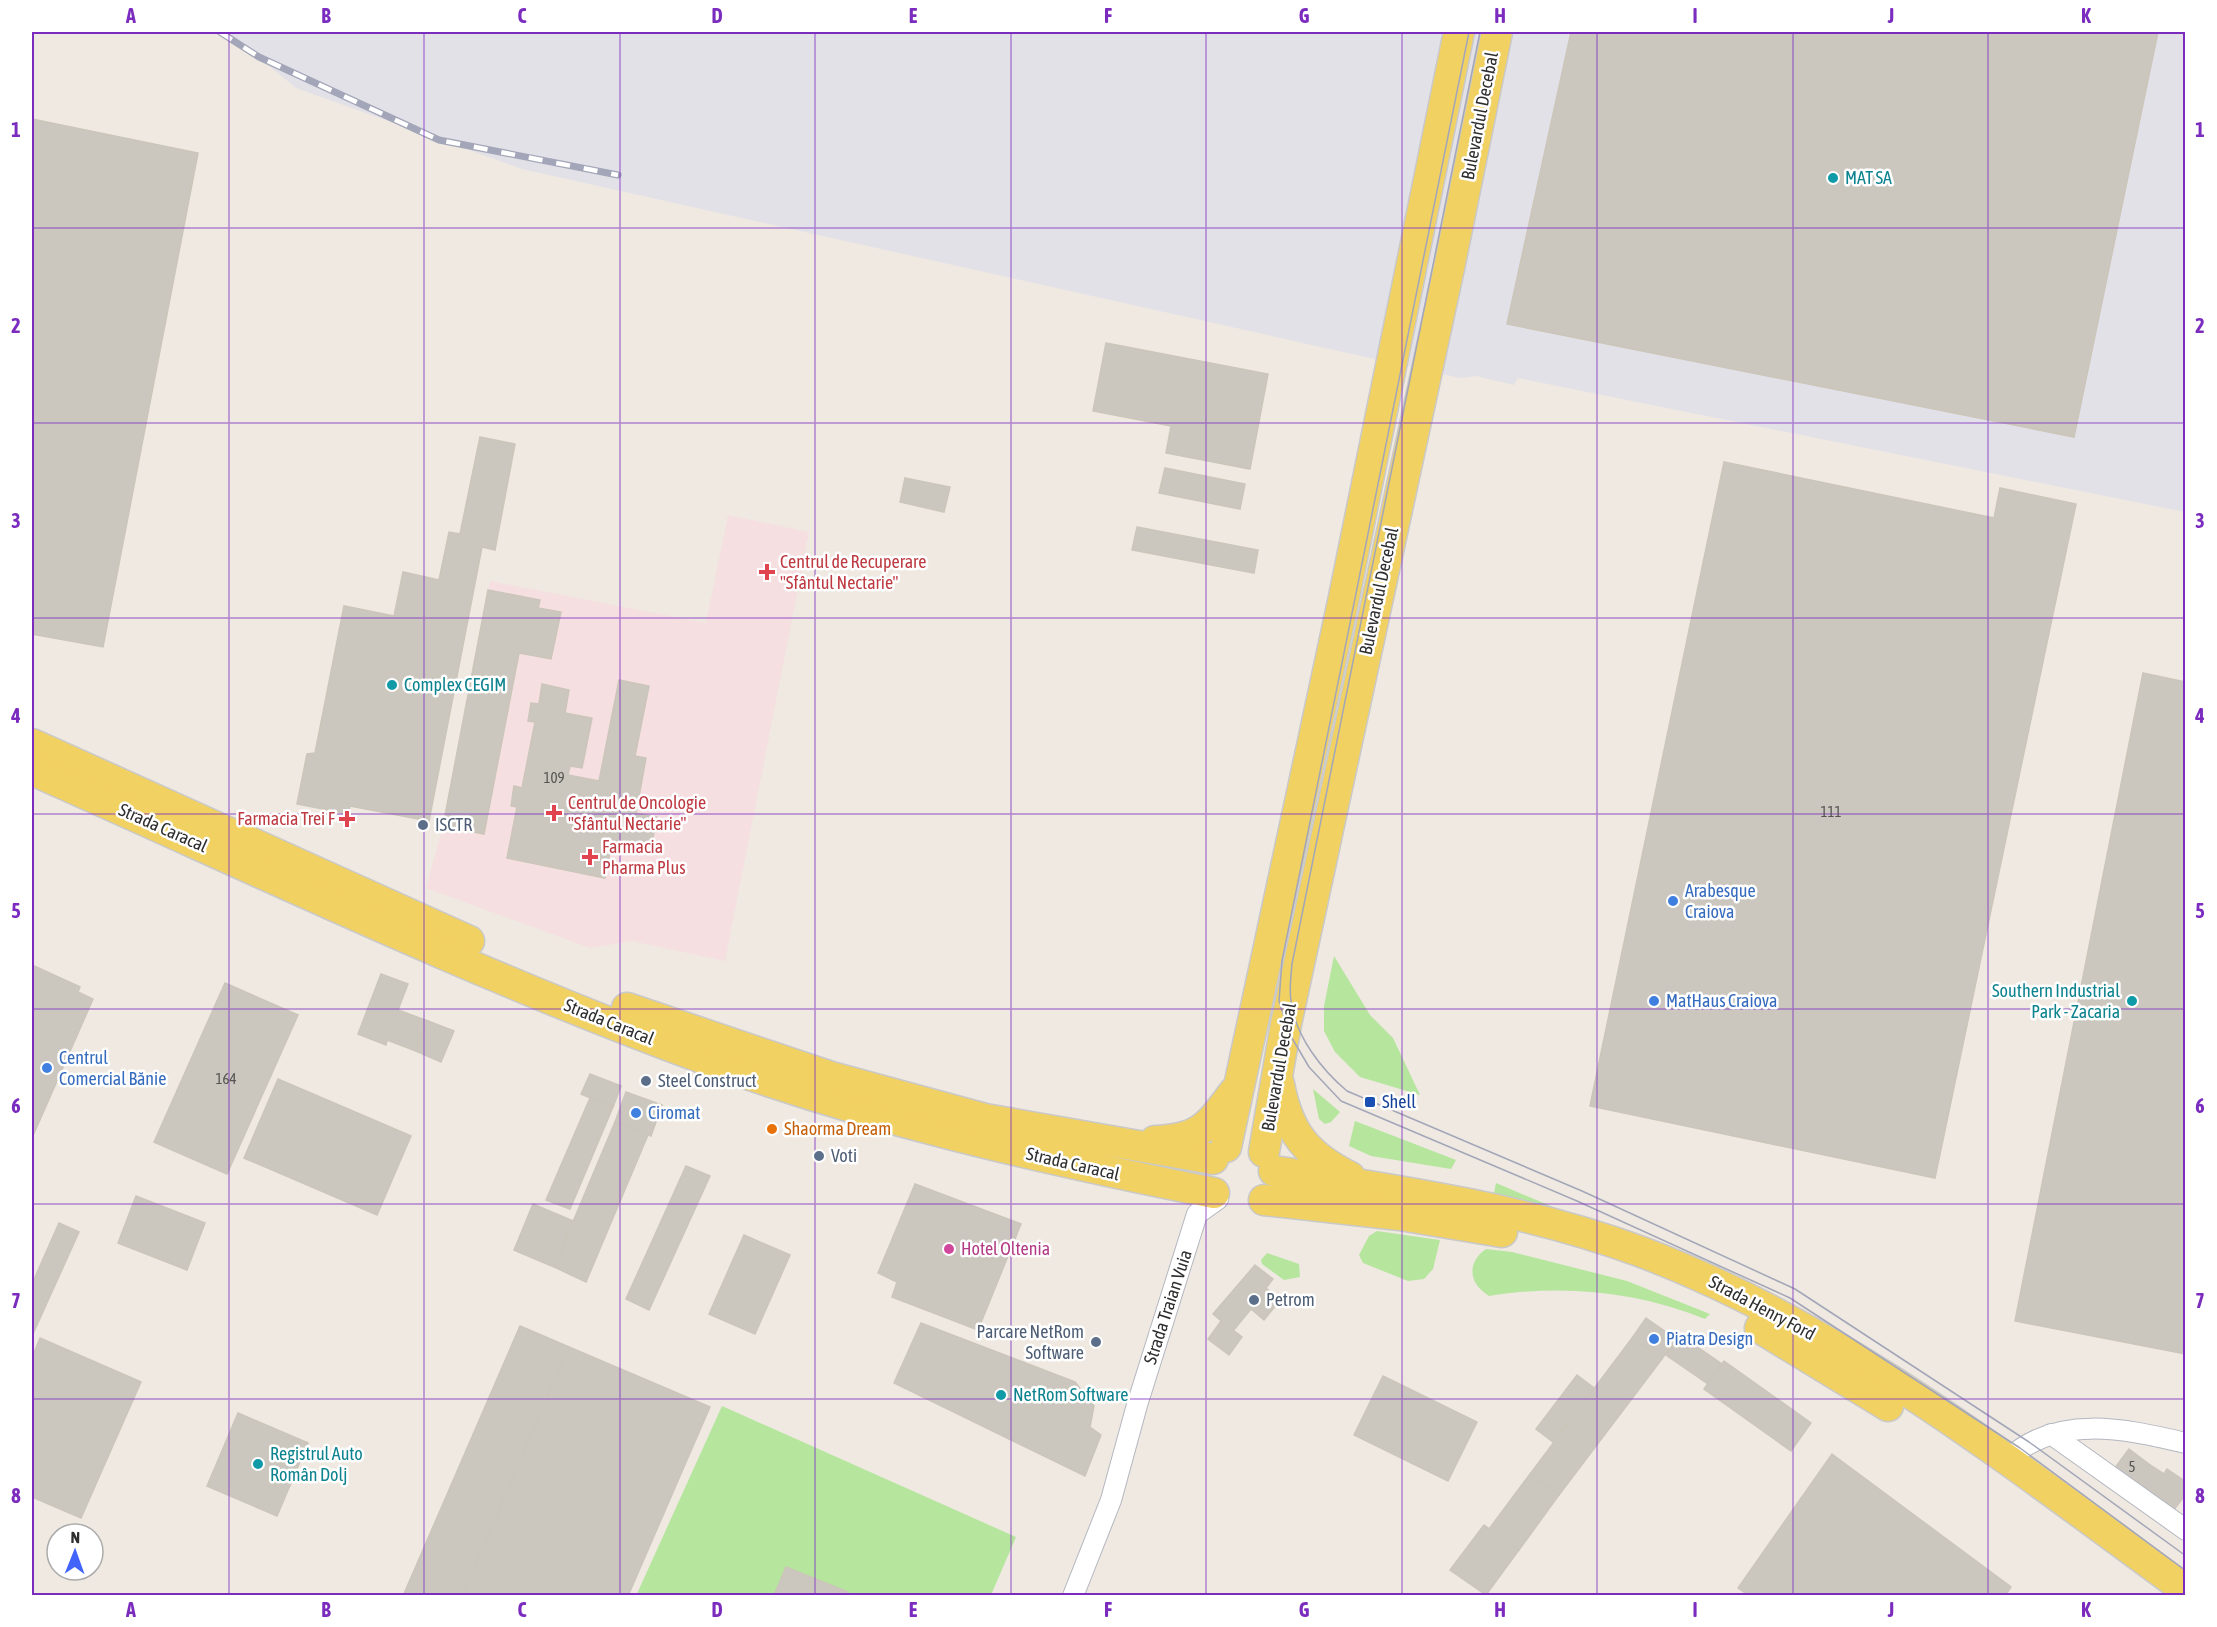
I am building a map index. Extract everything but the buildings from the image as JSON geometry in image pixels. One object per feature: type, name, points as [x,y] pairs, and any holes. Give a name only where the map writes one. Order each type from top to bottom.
[{"type":"main road","name":"Bulevardul Decebal","points":[[1220,1153],[1303,793],[1459,32]]},
{"type":"main road","name":"Bulevardul Decebal","points":[[1269,1161],[1277,1071],[1447,277],[1497,32]]},
{"type":"main road","name":"Strada Caracal","points":[[32,744],[494,953],[638,1012],[831,1077],[985,1119],[1102,1140],[1220,1153]]},
{"type":"main road","name":"Strada Caracal","points":[[32,770],[488,972],[696,1056],[818,1097],[938,1133],[1216,1196]]},
{"type":"main road","points":[[1277,1071],[1289,1121],[1310,1152],[1339,1172],[1371,1187]]},
{"type":"main road","points":[[1102,1140],[1172,1140],[1198,1133],[1237,1087]]},
{"type":"main road","points":[[1246,1143],[1269,1161],[1270,1192],[1264,1200],[1256,1205],[1238,1209],[1216,1196],[1209,1170],[1220,1153],[1246,1143]]},
{"type":"main road","name":"Strada Henry Ford","points":[[1269,1161],[1371,1187],[1466,1203],[1546,1223],[1637,1251],[1711,1281],[1820,1338],[2007,1460],[2186,1590]]},
{"type":"main road","name":"Strada Henry Ford","points":[[1264,1200],[1401,1215],[1489,1229],[1628,1267],[1691,1292],[1750,1322],[1874,1396],[1994,1474],[2162,1596]]},
{"type":"street","name":"Strada Traian Vuia","points":[[1072,1596],[1111,1500],[1137,1405],[1197,1214],[1216,1196]]},
{"type":"street","points":[[2007,1460],[2020,1448],[2051,1434],[2083,1427],[2116,1429],[2186,1443]]},
{"type":"street","points":[[2051,1434],[2186,1530]]},
{"type":"shaded area","points":[[228,32],[2185,32],[2185,512],[1518,378],[1514,385],[1476,376],[1460,378],[522,169],[296,88]]},
{"type":"shaded area","points":[[728,515],[809,532],[725,961],[632,941],[590,948],[426,888],[443,826],[490,581],[706,623]]},
{"type":"green space","points":[[1334,956],[1370,1015],[1393,1038],[1420,1095],[1360,1077],[1335,1052],[1324,1031],[1324,1006]]},
{"type":"green space","points":[[1313,1089],[1340,1112],[1331,1122],[1325,1124],[1319,1119]]},
{"type":"green space","points":[[1355,1121],[1456,1160],[1451,1169],[1371,1156],[1349,1146]]},
{"type":"green space","points":[[1496,1183],[1624,1237],[1493,1198]]},
{"type":"green space","points":[[1377,1231],[1440,1240],[1433,1269],[1424,1279],[1408,1281],[1363,1263],[1359,1255],[1369,1236]]},
{"type":"green space","points":[[1486,1249],[1512,1252],[1627,1281],[1710,1314],[1705,1319],[1653,1302],[1598,1292],[1516,1292],[1489,1296],[1477,1286],[1472,1273],[1475,1261]]},
{"type":"green space","points":[[1267,1253],[1299,1264],[1300,1277],[1284,1280],[1262,1264],[1261,1260]]},
{"type":"green space","points":[[722,1406],[1016,1537],[991,1595],[636,1596]]},
{"type":"tram line","points":[[1469,32],[1282,961],[1279,1001],[1289,1033],[1309,1067],[1341,1101],[1577,1201],[1790,1298],[2020,1448],[2186,1571]]},
{"type":"tram line","points":[[1480,32],[1292,964],[1290,996],[1298,1027],[1319,1063],[1347,1091],[1582,1191],[1795,1289],[2029,1442],[2186,1556]]},
{"type":"railway","points":[[220,32],[259,57],[439,140],[618,175]]},
{"type":"place","name":"MAT SA","points":[[1833,178]]},
{"type":"place","name":"Centrul de Recuperare \"Sfântul Nectarie\"","points":[[767,572]]},
{"type":"place","name":"Complex CEGIM","points":[[392,685]]},
{"type":"place","name":"Centrul de Oncologie \"Sfântul Nectarie\"","points":[[554,813]]},
{"type":"place","name":"Farmacia Trei F","points":[[347,819]]},
{"type":"place","name":"ISCTR","points":[[423,825]]},
{"type":"place","name":"Farmacia Pharma Plus","points":[[590,857]]},
{"type":"place","name":"Arabesque Craiova","points":[[1673,901]]},
{"type":"place","name":"MatHaus Craiova","points":[[1654,1001]]},
{"type":"place","name":"Southern Industrial Park - Zacaria","points":[[2132,1001]]},
{"type":"place","name":"Centrul Comercial Bănie","points":[[47,1068]]},
{"type":"place","name":"Steel Construct","points":[[646,1081]]},
{"type":"place","name":"Shell","points":[[1370,1102]]},
{"type":"place","name":"Ciromat","points":[[636,1113]]},
{"type":"place","name":"Shaorma Dream","points":[[772,1129]]},
{"type":"place","name":"Voti","points":[[819,1156]]},
{"type":"place","name":"Hotel Oltenia","points":[[949,1249]]},
{"type":"place","name":"Petrom","points":[[1254,1300]]},
{"type":"place","name":"Piatra Design","points":[[1654,1339]]},
{"type":"place","name":"Parcare NetRom Software","points":[[1096,1342]]},
{"type":"place","name":"NetRom Software","points":[[1001,1395]]},
{"type":"place","name":"Registrul Auto Român Dolj","points":[[258,1464]]}]
